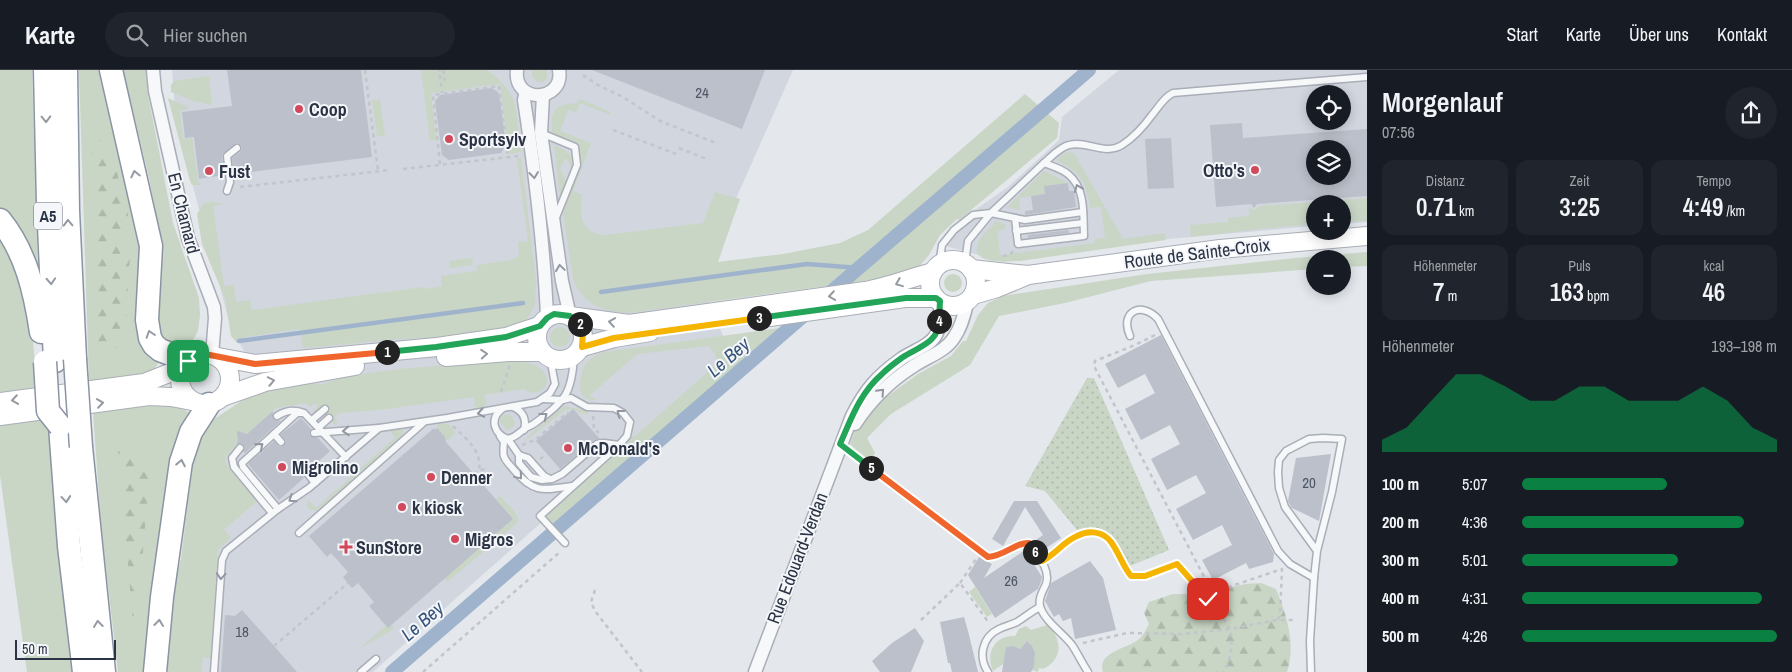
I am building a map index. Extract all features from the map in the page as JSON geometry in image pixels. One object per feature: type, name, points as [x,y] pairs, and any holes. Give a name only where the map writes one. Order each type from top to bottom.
[{"type":"highway","name":"A5","points":[[45,70],[48,203],[60,426],[72,448],[69,546],[84,672]]},
{"type":"highway","name":"A5","points":[[66,70],[68,211],[58,361],[90,548],[104,672]]},
{"type":"highway","points":[[111,70],[151,246],[147,320],[149,333],[154,345],[185,364]]},
{"type":"highway","points":[[0,220],[16,244],[29,274],[38,309],[58,361]]},
{"type":"highway","points":[[154,672],[163,588],[181,462],[190,432],[209,400]]},
{"type":"main road","name":"Route de Sainte-Croix","points":[[970,297],[1028,275],[1220,249],[1367,236]]},
{"type":"main road","points":[[0,402],[144,382],[185,364],[199,354],[255,364],[417,349],[506,337],[543,322],[554,314],[629,324],[865,292],[891,286],[936,269],[952,260],[968,266],[976,282],[970,297],[954,306],[938,300],[906,298],[614,338],[578,351],[567,360],[558,360],[546,355],[508,352],[432,358],[342,367],[265,382],[209,400],[149,396],[0,416]]},
{"type":"main road","name":"Route de Sainte-Croix","points":[[968,266],[1028,275]]},
{"type":"main road","points":[[936,269],[930,283],[933,294],[938,300]]},
{"type":"main road","points":[[570,316],[581,325],[584,340],[578,351]]},
{"type":"main road","points":[[543,322],[537,340],[546,355]]},
{"type":"main road","points":[[185,364],[180,380],[187,397],[209,400],[230,384],[230,372],[223,361],[215,356]]},
{"type":"street","name":"En Chamard","points":[[153,70],[155,91],[188,238],[214,307],[215,356]]},
{"type":"street","points":[[517,70],[518,83],[526,92],[535,96],[550,92],[555,87],[559,81],[559,70]]},
{"type":"street","points":[[526,92],[524,100],[546,283],[543,322]]},
{"type":"street","points":[[543,95],[542,133],[553,223],[562,281],[570,316]]},
{"type":"street","points":[[840,444],[862,413],[888,384],[913,366],[941,350],[955,337],[970,297]]},
{"type":"street","points":[[840,444],[863,394],[880,375],[903,358],[932,341],[939,327],[938,300]]},
{"type":"street","name":"Rue Edouard-Verdan","points":[[754,672],[840,444]]},
{"type":"lane","points":[[968,266],[968,241],[990,213],[1044,163],[1068,145],[1080,145],[1106,150],[1121,145],[1130,139],[1146,122],[1166,96],[1173,93],[1367,77]]},
{"type":"lane","points":[[542,133],[574,147],[577,165],[553,223]]},
{"type":"lane","points":[[226,191],[230,182],[226,156],[237,148]]},
{"type":"lane","points":[[1015,218],[1018,244],[1084,236],[1081,195],[1076,182],[1068,174],[1044,163]]},
{"type":"lane","points":[[936,269],[942,245],[954,230],[973,215],[990,213],[1024,220],[1083,212]]},
{"type":"lane","points":[[1016,231],[1083,222]]},
{"type":"lane","points":[[1130,336],[1126,327],[1127,319],[1132,313],[1139,310],[1154,314],[1278,551],[1290,564],[1314,578]]},
{"type":"lane","points":[[508,439],[518,436],[563,400],[572,382],[578,351]]},
{"type":"lane","points":[[543,399],[550,393],[556,380],[546,355]]},
{"type":"lane","points":[[569,388],[571,398]]},
{"type":"lane","points":[[314,433],[424,422],[512,407],[543,399],[563,400],[571,398],[587,407],[610,407],[617,409],[628,419],[630,426],[627,436],[573,486],[542,518],[566,545]]},
{"type":"lane","points":[[512,407],[523,415],[525,422],[524,430]]},
{"type":"lane","points":[[275,511],[243,467],[242,462],[298,413],[308,416],[325,408]]},
{"type":"lane","points":[[503,408],[494,419],[495,428],[504,442],[502,450],[504,457],[526,484],[542,489],[573,486]]},
{"type":"lane","points":[[277,416],[285,411],[296,410],[308,416],[346,457]]},
{"type":"lane","points":[[319,427],[329,418]]},
{"type":"lane","points":[[298,533],[424,422]]},
{"type":"lane","points":[[214,672],[223,557],[226,551],[275,511],[316,483],[379,428]]},
{"type":"lane","points":[[322,442],[324,432]]},
{"type":"lane","points":[[274,434],[280,442]]},
{"type":"lane","points":[[499,434],[508,439],[519,455],[519,463],[531,477],[537,480],[550,480],[562,474],[597,444],[619,445]]},
{"type":"lane","points":[[1311,672],[1311,620],[1317,551],[1332,492],[1342,439],[1322,438],[1309,440],[1286,452],[1279,460],[1279,488],[1285,507],[1317,551]]},
{"type":"lane","points":[[840,444],[988,557],[998,557],[1022,542],[1029,543],[1042,561],[1047,573],[1047,582],[1040,597],[1040,606],[1047,618],[1071,645],[1088,672]]},
{"type":"lane","points":[[240,448],[232,458],[234,467],[275,511]]},
{"type":"lane","points":[[519,455],[528,458],[550,480]]},
{"type":"lane","points":[[303,468],[316,483]]},
{"type":"lane","points":[[988,672],[983,664],[985,641],[995,631],[1016,622],[1040,606]]},
{"type":"lane","points":[[361,672],[376,659]]},
{"type":"path","points":[[365,70],[378,172]]},
{"type":"path","points":[[442,70],[440,70],[442,93]]},
{"type":"path","points":[[442,70],[445,81]]},
{"type":"path","points":[[583,74],[598,85],[623,97],[660,121],[716,143]]},
{"type":"path","points":[[440,164],[433,95],[499,86],[508,157]]},
{"type":"path","points":[[613,130],[676,154]]},
{"type":"path","points":[[678,148],[709,160]]},
{"type":"path","points":[[403,168],[523,155]]},
{"type":"path","points":[[240,187],[390,170]]},
{"type":"path","points":[[1001,262],[1000,256],[1010,255],[1018,244]]},
{"type":"path","points":[[1164,330],[1135,346],[1096,361],[1094,366],[1212,592]]},
{"type":"path","points":[[501,392],[510,367],[509,362]]},
{"type":"path","points":[[521,445],[535,440],[567,413],[577,413],[586,416],[592,414],[595,421],[594,429],[602,434]]},
{"type":"path","points":[[451,424],[475,450],[481,460],[479,470]]},
{"type":"path","points":[[474,474],[479,470],[486,469]]},
{"type":"path","points":[[1042,561],[1077,535],[1098,532],[1105,535],[1111,541],[1131,576],[1145,576],[1177,564],[1205,595],[1230,629],[1231,647],[1228,666],[1223,672]]},
{"type":"path","points":[[423,672],[566,545]]},
{"type":"path","points":[[921,620],[960,583],[981,552]]},
{"type":"path","points":[[1205,595],[1282,570],[1280,616],[1277,620]]},
{"type":"path","points":[[274,646],[348,583]]},
{"type":"path","points":[[960,583],[995,631]]},
{"type":"path","points":[[595,590],[592,602],[596,611],[642,672]]},
{"type":"path","points":[[1071,645],[1134,632],[1182,634],[1230,629],[1277,620],[1293,620]]},
{"type":"shaded area","points":[[172,70],[793,70],[700,280],[732,357],[373,672],[202,672],[203,657],[211,657],[218,550],[224,530],[258,501],[226,463],[224,457],[237,445],[240,433],[247,435],[275,408],[230,325],[176,123]]},
{"type":"shaded area","points":[[1119,70],[1367,70],[1367,222],[1351,223],[1351,195],[1306,195],[1306,227],[1168,239],[1004,262],[942,245],[959,221],[1008,187],[1059,140],[1062,117]]},
{"type":"green space","points":[[0,70],[32,70],[38,273],[0,212]]},
{"type":"green space","points":[[79,70],[107,70],[141,221],[152,356],[158,363],[155,369],[148,373],[89,382]]},
{"type":"green space","points":[[123,70],[146,70],[148,95],[173,223],[199,298],[200,315],[198,331],[190,345],[179,350],[157,334],[161,277],[160,242],[149,177]]},
{"type":"green space","points":[[131,70],[138,70],[140,97],[135,96]]},
{"type":"green space","points":[[421,70],[487,70],[495,76],[506,87],[513,100],[521,152],[509,154],[500,84],[431,93],[436,140],[430,141]]},
{"type":"green space","points":[[532,70],[547,70],[547,78],[543,82],[537,82],[532,76]]},
{"type":"green space","points":[[209,76],[212,105],[193,101],[171,92],[171,85],[174,81]]},
{"type":"green space","points":[[1025,94],[1059,123],[1057,138],[959,220],[957,219],[940,235],[929,255],[918,268],[886,278],[628,313],[610,311],[594,305],[582,294],[573,278],[563,213],[581,166],[578,143],[552,133],[553,114],[558,107],[583,100],[610,112],[611,115],[580,103],[576,112],[568,110],[560,131],[591,143],[573,191],[582,195],[582,217],[591,231],[606,235],[703,223],[715,192],[740,199],[718,262],[783,254],[840,243],[868,230]]},
{"type":"green space","points":[[168,98],[190,108],[180,111],[183,139],[192,138],[198,181],[201,185],[192,185],[190,181]]},
{"type":"green space","points":[[380,99],[385,136],[377,136],[372,100]]},
{"type":"green space","points":[[99,140],[114,156],[120,187],[130,198],[125,241],[131,252],[128,275],[126,343],[108,351],[98,347],[96,164],[91,156]]},
{"type":"green space","points":[[554,145],[568,153],[572,159],[571,168],[567,159],[565,159],[560,168],[566,182],[560,198]]},
{"type":"green space","points":[[1066,152],[1074,153],[1123,239],[1165,233],[1166,240],[1020,261],[993,261],[980,257],[977,253],[978,244],[996,221],[1006,225],[1006,229],[997,231],[1000,255],[1095,243],[1095,239],[1105,237],[1101,207],[1090,208],[1087,191],[1081,179],[1072,169],[1057,160]]},
{"type":"green space","points":[[517,158],[521,158],[536,280],[535,305],[529,316],[520,324],[501,330],[445,337],[303,348],[300,329],[245,337],[237,343],[231,336],[225,298],[202,244],[197,214],[204,203],[223,204],[213,206],[224,286],[234,285],[236,302],[250,300],[252,310],[423,287],[424,289],[442,286],[441,276],[477,271],[477,265],[511,260],[518,257],[518,242],[528,241]]},
{"type":"green space","points":[[1044,171],[1068,183],[1044,186],[1045,194],[1019,198],[1020,210],[1007,207]]},
{"type":"green space","points":[[1367,198],[1367,221],[1351,222],[1351,199]]},
{"type":"green space","points":[[1306,203],[1306,225],[1191,237],[1190,225],[1228,222],[1228,218],[1249,216],[1249,207],[1254,210],[1259,206]]},
{"type":"green space","points":[[0,239],[10,255],[20,278],[28,309],[35,362],[36,388],[0,393]]},
{"type":"green space","points":[[1367,252],[1367,266],[1351,267],[1351,253]]},
{"type":"green space","points":[[1306,257],[1306,270],[1151,281],[1065,303],[999,316],[970,365],[891,414],[867,438],[875,453],[869,462],[850,444],[864,416],[878,403],[918,374],[951,356],[963,341],[966,341],[978,315],[988,303],[1002,296],[1147,274]]},
{"type":"green space","points":[[472,258],[473,265],[449,268],[449,261]]},
{"type":"green space","points":[[953,274],[959,277],[962,283],[959,289],[953,292],[947,289],[944,283],[947,277]]},
{"type":"green space","points":[[560,327],[567,330],[570,337],[567,344],[560,347],[553,344],[550,337],[553,330]]},
{"type":"green space","points":[[787,327],[555,527],[547,515],[630,440],[631,437],[636,435],[718,363],[714,352],[708,346],[637,354],[589,396],[596,399],[594,400],[584,397],[580,389],[582,374],[589,360],[604,352]]},
{"type":"green space","points":[[515,361],[531,364],[541,369],[546,376],[547,382],[544,388],[539,392],[532,393],[524,389],[484,395],[486,404],[478,409],[475,406],[474,397],[379,410],[339,413],[334,417],[338,421],[335,425],[325,414],[328,411],[323,406],[314,413],[313,411],[318,407],[315,403],[310,407],[306,403],[275,408],[246,435],[240,433],[237,445],[225,457],[226,463],[265,508],[257,502],[224,530],[231,538],[218,550],[211,658],[203,657],[202,672],[163,672],[167,614],[181,559],[195,446],[211,421],[252,394],[294,383],[323,384],[346,376],[408,368]]},
{"type":"green space","points":[[1087,378],[1094,378],[1169,550],[1125,568],[1115,546],[1107,537],[1096,532],[1081,535],[1045,491],[1025,486]]},
{"type":"green space","points":[[140,405],[173,406],[191,414],[173,449],[146,672],[118,672],[101,524],[93,412]]},
{"type":"green space","points":[[565,406],[588,411],[587,415],[572,409],[564,411],[524,442],[531,433]]},
{"type":"green space","points":[[50,414],[74,672],[27,672],[0,475],[0,421]]},
{"type":"green space","points":[[507,414],[512,416],[515,423],[513,427],[507,430],[499,421],[502,416]]},
{"type":"green space","points":[[438,424],[448,424],[453,428],[455,434],[447,441],[437,428]]},
{"type":"green space","points":[[389,430],[404,430],[401,438],[316,511],[309,509],[307,505],[308,500],[316,508],[395,438]]},
{"type":"green space","points":[[118,451],[140,460],[149,477],[142,564],[133,623]]},
{"type":"green space","points":[[500,496],[514,511],[518,522],[494,543],[490,539],[513,519],[496,499]]},
{"type":"green space","points":[[486,542],[489,547],[447,582],[444,578]]},
{"type":"green space","points":[[1261,583],[1276,589],[1284,609],[1291,651],[1287,672],[1103,672],[1102,665],[1108,655],[1138,640],[1144,633],[1149,624],[1144,613],[1149,602],[1173,594],[1200,594],[1245,584]]},
{"type":"green space","points":[[975,587],[992,614],[987,617],[969,592]]},
{"type":"green space","points":[[391,625],[394,629],[360,648],[386,626],[388,628]]},
{"type":"green space","points":[[1047,625],[1058,643],[1057,655],[1050,665],[1043,669],[1039,668],[1038,672],[1032,670],[1034,655],[1027,641],[1020,649],[1014,646],[1007,647],[1006,662],[993,671],[990,658],[997,642],[1008,636],[1015,636],[1019,629],[1026,626],[1031,630]]},
{"type":"building","name":"Coop","points":[[227,70],[361,70],[372,157],[234,174],[232,158],[242,148],[237,143],[222,155],[224,175],[199,179],[194,137],[185,138],[182,112],[232,106]]},
{"type":"building","points":[[592,70],[765,70],[742,129]]},
{"type":"building","points":[[492,88],[499,93],[506,145],[501,153],[449,160],[442,155],[435,101],[440,95]]},
{"type":"building","points":[[1242,123],[1243,138],[1367,129],[1367,196],[1306,195],[1306,200],[1257,204],[1254,208],[1251,204],[1216,207],[1210,125]]},
{"type":"building","points":[[1171,138],[1174,188],[1148,189],[1145,139]]},
{"type":"building","points":[[1068,183],[1069,191],[1074,191],[1076,207],[1025,215],[1025,211],[1033,210],[1031,196],[1045,194],[1044,186]]},
{"type":"building","points":[[1068,230],[1069,233],[1028,238],[1028,235]]},
{"type":"building","points":[[1161,335],[1274,554],[1273,562],[1249,569],[1246,563],[1213,580],[1202,560],[1232,545],[1222,525],[1193,540],[1176,509],[1206,493],[1196,475],[1167,490],[1151,459],[1180,444],[1170,425],[1141,440],[1125,409],[1155,393],[1145,374],[1118,388],[1105,364]]},
{"type":"building","name":"McDonald's","points":[[573,409],[600,439],[594,440],[560,469],[536,441]]},
{"type":"building","points":[[273,411],[273,419],[281,421],[245,453],[243,452],[245,448],[243,444],[236,444],[238,441],[237,431],[247,434]]},
{"type":"building","points":[[301,418],[311,429],[310,436],[318,438],[330,451],[310,469],[305,464],[300,464],[298,469],[304,478],[279,500],[248,464],[274,441],[279,447],[284,446],[286,441],[281,434]]},
{"type":"building","points":[[434,428],[435,430],[437,428],[445,437],[446,442],[513,519],[388,628],[369,606],[374,602],[358,583],[352,588],[343,577],[348,572],[331,553],[327,557],[309,536]]},
{"type":"building","points":[[1331,454],[1319,521],[1292,508],[1288,501],[1296,458]]},
{"type":"building","points":[[1014,501],[1037,501],[1061,538],[1043,550],[1036,540],[1043,535],[1025,507],[1003,546],[992,539]]},
{"type":"building","points":[[1025,550],[1042,577],[1038,589],[995,618],[968,575],[979,557],[992,564],[984,578]]},
{"type":"building","points":[[1090,561],[1103,578],[1116,630],[1075,639],[1071,618],[1063,621],[1059,614],[1054,617],[1045,601],[1051,583]]},
{"type":"building","points":[[242,610],[297,672],[221,672],[225,615],[235,616]]},
{"type":"building","points":[[964,617],[978,672],[952,672],[950,663],[948,663],[940,622]]},
{"type":"building","points":[[915,628],[924,641],[911,672],[880,672],[872,661],[892,643]]},
{"type":"building","points":[[1027,641],[1035,653],[1034,666],[1031,672],[1002,672],[1006,647],[1014,646],[1020,649]]},
{"type":"waterway","name":"Le Bey","points":[[825,297],[1089,70]]},
{"type":"waterway","points":[[601,292],[807,264],[859,268]]},
{"type":"waterway","points":[[239,341],[523,303]]},
{"type":"waterway","name":"Le Bey","points":[[392,672],[809,311]]},
{"type":"place","name":"Coop","points":[[299,109]]},
{"type":"place","name":"Sportsylv","points":[[449,139]]},
{"type":"place","name":"Otto's","points":[[1255,170]]},
{"type":"place","name":"Fust","points":[[209,171]]},
{"type":"place","name":"McDonald's","points":[[568,448]]},
{"type":"place","name":"Migrolino","points":[[282,467]]},
{"type":"place","name":"Denner","points":[[431,477]]},
{"type":"place","name":"k kiosk","points":[[402,507]]},
{"type":"place","name":"Migros","points":[[455,539]]},
{"type":"place","name":"SunStore","points":[[346,547]]},
{"type":"route","points":[[188,361],[199,354],[212,354],[239,362],[255,364],[436,347],[506,337],[540,326],[543,321],[554,314],[570,316],[581,325],[584,340],[582,347],[614,338],[682,327],[844,308],[906,298],[936,298],[940,301],[939,327],[936,335],[932,341],[903,358],[880,375],[863,394],[840,444],[988,557],[998,557],[1022,542],[1029,543],[1042,561],[1077,535],[1098,532],[1105,535],[1111,541],[1131,576],[1145,576],[1177,564],[1208,599]]}]
